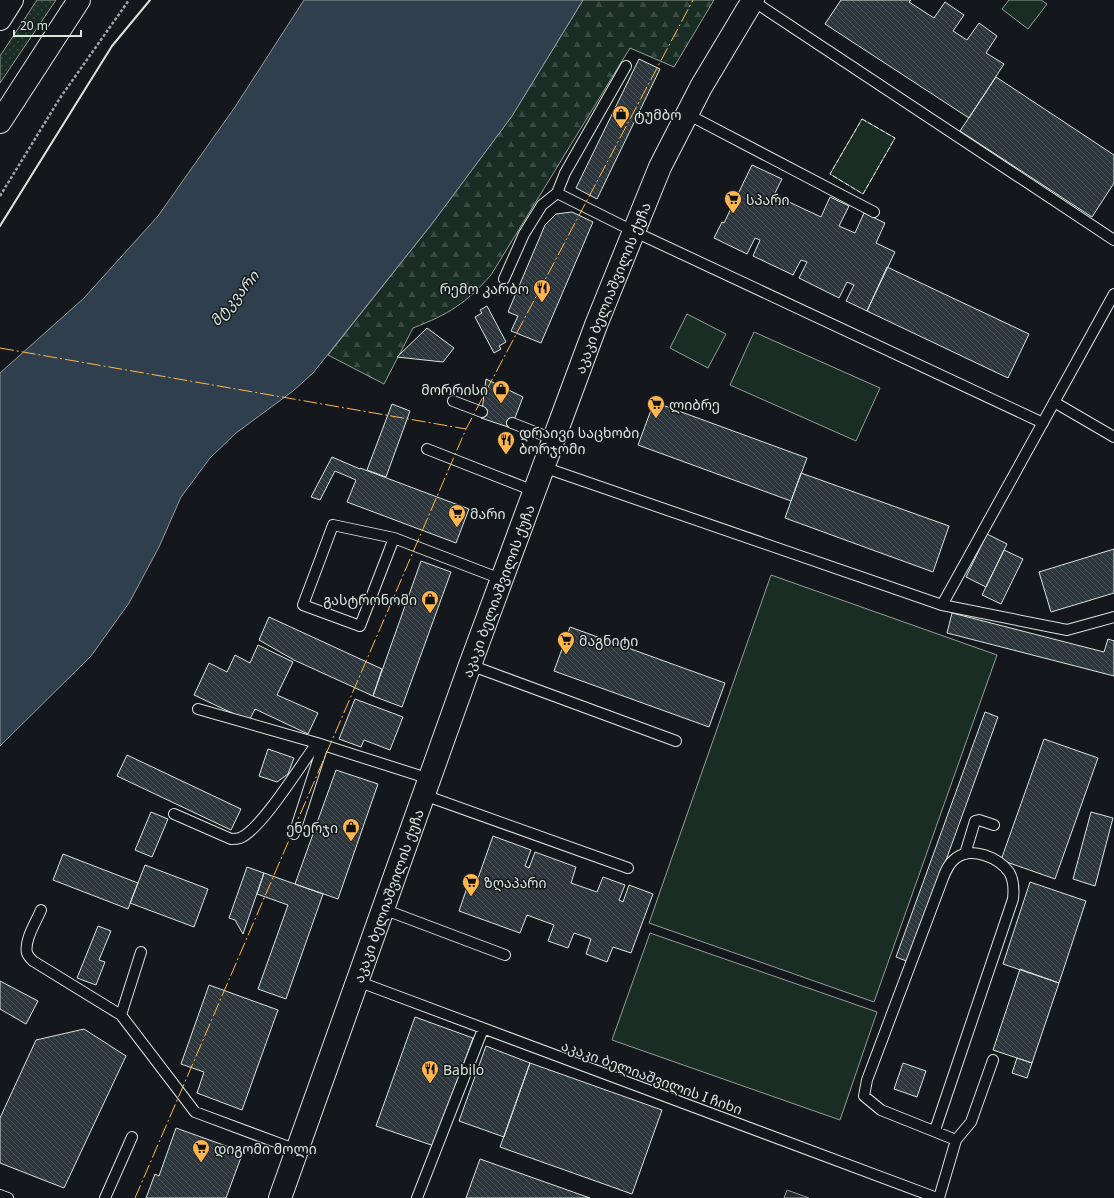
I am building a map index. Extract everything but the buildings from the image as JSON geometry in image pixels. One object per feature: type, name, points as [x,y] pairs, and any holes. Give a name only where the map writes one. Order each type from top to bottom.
[{"type":"main road","points":[[0,19],[12,0]]},
{"type":"main road","points":[[0,122],[79,0]]},
{"type":"main road","name":"აკაკი ბელიაშვილის ქუჩა","points":[[280,1198],[501,579],[633,231],[660,167],[700,87],[753,0]]},
{"type":"lane","points":[[753,0],[1114,240]]},
{"type":"lane","points":[[504,279],[524,234],[542,205],[557,193],[565,173],[626,66]]},
{"type":"lane","points":[[687,114],[874,212]]},
{"type":"lane","points":[[557,193],[633,231],[1044,423]]},
{"type":"lane","points":[[942,605],[1114,294]]},
{"type":"lane","points":[[453,402],[482,412]]},
{"type":"lane","points":[[1054,402],[1114,437]]},
{"type":"lane","points":[[512,423],[553,439]]},
{"type":"lane","points":[[427,449],[534,491]]},
{"type":"lane","points":[[543,467],[942,605],[1067,630],[1114,617]]},
{"type":"lane","points":[[394,538],[360,626],[303,606],[333,525],[394,538],[501,579]]},
{"type":"lane","points":[[470,665],[676,741]]},
{"type":"lane","points":[[198,709],[320,744],[628,868]]},
{"type":"lane","points":[[174,814],[231,839],[240,838],[249,832],[263,817],[320,744]]},
{"type":"lane","points":[[294,834],[320,744]]},
{"type":"lane","points":[[965,854],[975,821],[979,820],[994,825]]},
{"type":"lane","points":[[935,1130],[1013,899],[1014,887],[1009,873],[999,863],[987,856],[975,853],[957,857],[949,864],[867,1080],[864,1096],[881,1110],[935,1130],[956,1140]]},
{"type":"lane","points":[[383,909],[505,955]]},
{"type":"lane","points":[[41,910],[27,946],[28,954],[33,961],[121,1015],[196,1112],[297,1150]]},
{"type":"lane","points":[[121,1015],[141,952]]},
{"type":"lane","name":"აკაკი ბელიაშვილის I ჩიხი","points":[[357,981],[938,1198]]},
{"type":"lane","points":[[417,1198],[484,1028]]},
{"type":"lane","points":[[938,1198],[956,1140],[971,1122],[994,1060]]},
{"type":"lane","points":[[105,1198],[132,1137]]},
{"type":"lane","points":[[0,1195],[8,1198]]},
{"type":"path","points":[[0,196],[60,98],[129,0]]},
{"type":"green space","points":[[37,0],[56,0],[0,83],[0,56]]},
{"type":"green space","points":[[583,0],[714,0],[674,67],[630,48],[491,275],[473,294],[456,307],[437,318],[413,328],[384,384],[328,355],[431,225],[512,116]]},
{"type":"green space","points":[[1009,0],[1041,0],[1047,4],[1028,29],[1002,9]]},
{"type":"green space","points":[[862,119],[895,138],[863,194],[830,174]]},
{"type":"green space","points":[[687,314],[726,334],[708,368],[670,348]]},
{"type":"green space","points":[[754,332],[880,388],[856,441],[730,385]]},
{"type":"green space","points":[[771,575],[997,655],[874,1002],[649,923]]},
{"type":"green space","points":[[650,933],[877,1012],[840,1120],[612,1040]]},
{"type":"shaded area","points":[[787,1190],[809,1198],[784,1198]]},
{"type":"water","name":"მტკვარი","points":[[304,0],[583,0],[512,116],[431,225],[313,373],[293,391],[236,433],[210,458],[181,497],[159,547],[129,603],[91,656],[0,746],[0,373],[84,298],[158,216],[235,107]]},
{"type":"fence","points":[[862,119],[895,138],[863,194],[830,174],[862,119]]},
{"type":"wall","points":[[0,226],[112,46],[150,0]]},
{"type":"power","points":[[135,1198],[466,429],[693,0]]},
{"type":"power","points":[[0,348],[466,429]]},
{"type":"place","name":"ტუმბო","points":[[621,129]]},
{"type":"place","name":"სპარი","points":[[733,214]]},
{"type":"place","name":"რემო კარბო","points":[[542,303]]},
{"type":"place","name":"მორრისი","points":[[501,404]]},
{"type":"place","name":"ლიბრე","points":[[656,419]]},
{"type":"place","name":"დრაივი საცხობი ბორჯომი","points":[[506,455]]},
{"type":"place","name":"მარი","points":[[457,528]]},
{"type":"place","name":"გასტრონომი","points":[[430,614]]},
{"type":"place","name":"მაგნიტი","points":[[566,655]]},
{"type":"place","name":"ენერჯი","points":[[351,842]]},
{"type":"place","name":"ზღაპარი","points":[[471,897]]},
{"type":"place","name":"Babilo","points":[[430,1084]]},
{"type":"place","name":"დიგომი მოლი","points":[[201,1163]]}]
